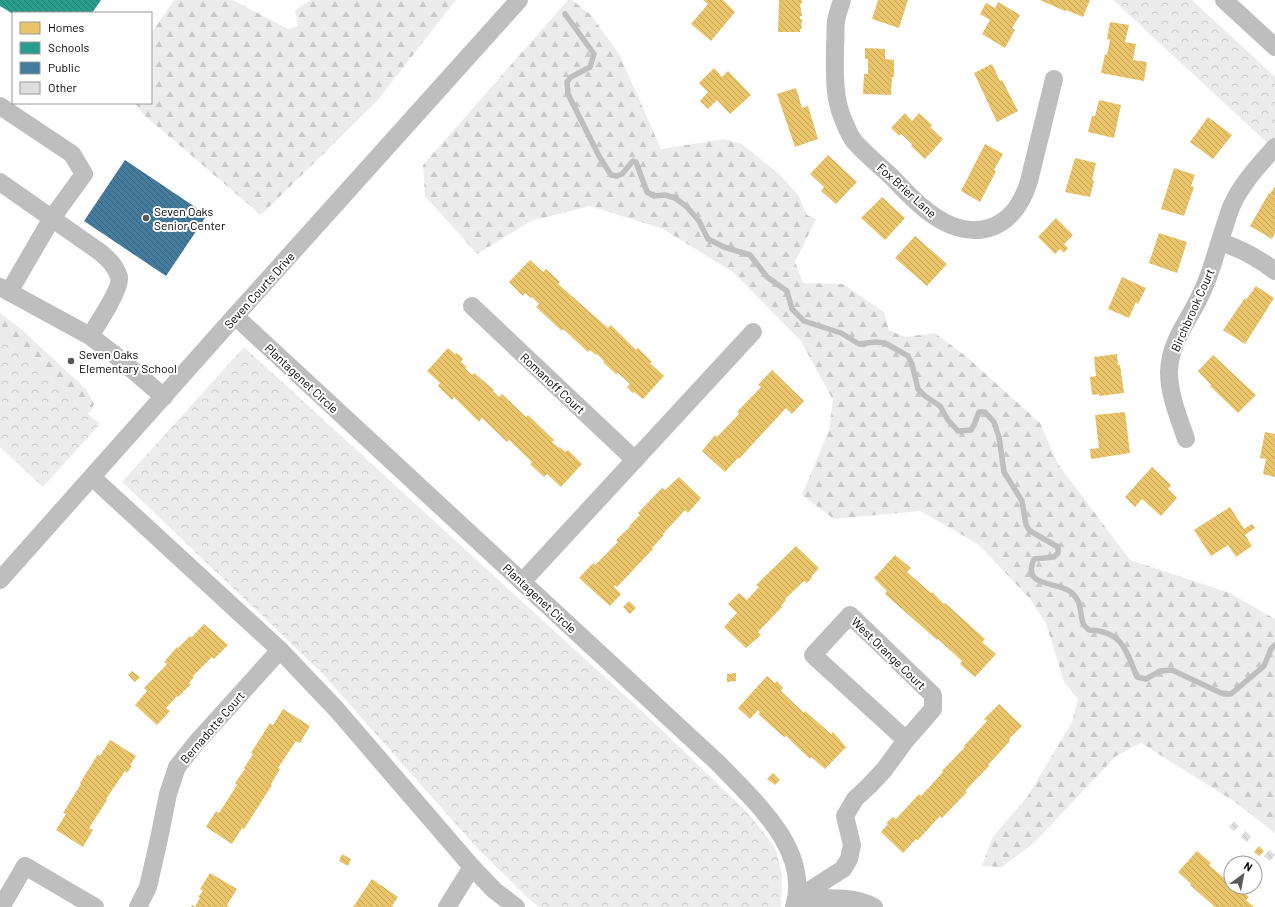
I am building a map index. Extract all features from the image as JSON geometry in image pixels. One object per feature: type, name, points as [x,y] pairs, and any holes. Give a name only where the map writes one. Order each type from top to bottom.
[{"type":"street","name":"Seven Courts Drive","points":[[0,580],[519,0]]},
{"type":"street","name":"Fox Brier Lane","points":[[842,0],[836,20],[835,86],[843,119],[854,140],[864,151],[926,210],[954,227],[968,230],[994,227],[1011,215],[1019,205],[1026,192],[1054,79]]},
{"type":"street","points":[[1224,0],[1275,47]]},
{"type":"street","points":[[0,106],[72,154],[84,174],[52,218],[4,290],[90,336],[115,355],[164,397]]},
{"type":"street","name":"Birchbrook Court","points":[[1186,439],[1171,387],[1169,372],[1172,356],[1184,324],[1201,295],[1231,207],[1248,179],[1275,147]]},
{"type":"street","points":[[0,182],[100,252],[113,264],[120,278],[117,289],[90,336]]},
{"type":"street","points":[[1220,242],[1250,254],[1275,271]]},
{"type":"street","name":"Romanoff Court","points":[[472,306],[635,460]]},
{"type":"street","name":"Plantagenet Circle","points":[[235,316],[718,763],[772,821],[789,850],[796,870],[795,903]]},
{"type":"street","points":[[522,582],[753,332]]},
{"type":"street","points":[[92,476],[280,650],[337,710],[472,867],[494,890],[516,907]]},
{"type":"street","name":"West Orange Court","points":[[795,903],[843,869],[849,859],[852,845],[845,816],[855,799],[884,770],[906,740],[933,709],[933,695],[850,615],[813,655],[906,740]]},
{"type":"street","name":"Bernadotte Court","points":[[138,907],[148,887],[168,794],[177,767],[196,743],[280,650]]},
{"type":"street","points":[[2,907],[25,866],[95,907]]},
{"type":"street","points":[[447,907],[472,867]]},
{"type":"street","points":[[795,903],[850,899],[864,902],[874,907]]},
{"type":"green space","points":[[174,0],[233,0],[288,29],[298,26],[295,10],[311,0],[456,0],[377,101],[261,215],[144,115],[136,104],[152,104],[152,33]]},
{"type":"green space","points":[[568,0],[572,0],[591,15],[619,54],[661,149],[724,139],[742,144],[779,174],[798,195],[807,215],[816,219],[795,262],[803,283],[843,284],[884,312],[889,330],[905,337],[935,333],[968,358],[1040,423],[1058,464],[1130,560],[1230,593],[1275,619],[1275,833],[1235,802],[1141,743],[1116,756],[1035,842],[1002,867],[982,866],[992,838],[1027,797],[1072,722],[1078,699],[1064,682],[1046,623],[1030,599],[978,544],[920,511],[834,519],[802,495],[829,430],[833,400],[801,341],[733,272],[663,229],[590,206],[531,221],[477,254],[425,196],[423,165]]},
{"type":"green space","points":[[1113,0],[1192,0],[1275,77],[1275,150]]},
{"type":"green space","points":[[0,313],[20,328],[86,389],[94,404],[90,413],[77,413],[0,346]]},
{"type":"green space","points":[[0,337],[100,424],[43,487],[0,447]]},
{"type":"green space","points":[[244,347],[644,713],[747,812],[775,847],[782,874],[781,907],[539,907],[477,848],[320,671],[122,482]]},
{"type":"building: Homes","points":[[703,0],[723,0],[735,12],[711,41],[691,24],[708,4]]},
{"type":"building: Homes","points":[[779,0],[802,0],[802,3],[800,4],[802,16],[800,16],[800,19],[802,19],[802,29],[800,29],[800,32],[778,32]]},
{"type":"building: Homes","points":[[878,0],[908,0],[899,28],[872,19]]},
{"type":"building: Homes","points":[[1040,0],[1090,0],[1083,17]]},
{"type":"building: Homes","points":[[998,2],[1020,15],[1012,28],[1015,30],[1005,48],[982,34],[990,20],[980,14],[986,3],[995,8]]},
{"type":"building: Homes","points":[[1110,22],[1129,25],[1125,42],[1136,44],[1133,60],[1147,62],[1144,81],[1101,73],[1110,40],[1107,39]]},
{"type":"building: Homes","points":[[865,48],[885,49],[885,59],[894,60],[894,77],[892,77],[891,95],[863,94],[864,74],[868,74],[868,59],[865,59]]},
{"type":"building: Homes","points":[[992,64],[1000,81],[1002,80],[1018,111],[997,122],[974,73]]},
{"type":"building: Homes","points":[[714,68],[722,77],[728,71],[751,95],[730,114],[717,100],[708,109],[700,101],[708,92],[699,83]]},
{"type":"building: Homes","points":[[796,88],[802,108],[808,106],[818,139],[795,147],[777,94]]},
{"type":"building: Homes","points":[[1099,100],[1121,105],[1114,138],[1088,132],[1092,116],[1095,116]]},
{"type":"building: Homes","points":[[905,113],[912,121],[919,113],[932,125],[930,127],[943,139],[925,159],[911,146],[912,144],[901,134],[899,136],[891,128]]},
{"type":"building: Homes","points":[[1208,117],[1232,135],[1213,159],[1190,142]]},
{"type":"building: Homes","points":[[985,144],[1003,154],[994,170],[996,171],[980,202],[961,191]]},
{"type":"building: Homes","points":[[828,155],[857,182],[836,204],[821,191],[824,187],[810,174]]},
{"type":"building: Homes","points":[[1075,158],[1096,163],[1090,197],[1065,192]]},
{"type":"building: Homes","points":[[1174,168],[1195,175],[1191,186],[1194,187],[1184,216],[1161,209]]},
{"type":"building: Homes","points":[[1275,186],[1275,233],[1272,239],[1250,226],[1269,193],[1270,194]]},
{"type":"building: Homes","points":[[882,197],[905,218],[885,240],[861,218]]},
{"type":"building: Homes","points":[[1056,218],[1073,235],[1064,244],[1068,248],[1064,253],[1060,249],[1055,254],[1038,237]]},
{"type":"building: Homes","points":[[1159,233],[1187,242],[1177,273],[1149,263]]},
{"type":"building: Homes","points":[[915,236],[947,264],[927,286],[895,258]]},
{"type":"building: Homes","points":[[530,260],[543,272],[546,269],[560,282],[558,284],[608,328],[611,325],[636,350],[638,348],[652,362],[650,363],[664,376],[643,399],[634,392],[633,393],[627,387],[630,384],[618,373],[616,374],[597,354],[596,355],[590,350],[588,352],[563,329],[562,331],[536,307],[539,304],[532,297],[531,298],[525,293],[523,296],[509,282]]},
{"type":"building: Homes","points":[[1122,277],[1146,288],[1138,304],[1136,302],[1129,318],[1108,309]]},
{"type":"building: Homes","points":[[1256,286],[1274,298],[1245,344],[1223,330],[1245,298],[1246,300]]},
{"type":"building: Homes","points":[[448,348],[455,354],[457,353],[463,359],[461,362],[467,367],[465,368],[472,375],[474,373],[494,390],[493,391],[499,397],[502,394],[526,417],[528,415],[554,440],[552,442],[565,452],[568,450],[582,464],[561,487],[547,474],[544,477],[530,464],[532,462],[509,440],[507,442],[482,418],[479,422],[454,397],[452,400],[438,386],[440,383],[427,371]]},
{"type":"building: Homes","points":[[1117,354],[1124,393],[1099,396],[1099,394],[1092,395],[1090,377],[1096,376],[1094,357]]},
{"type":"building: Homes","points":[[1213,355],[1256,395],[1238,413],[1210,386],[1211,385],[1198,371]]},
{"type":"building: Homes","points":[[772,370],[804,401],[792,414],[786,408],[725,472],[702,451],[715,435],[717,437],[739,414],[737,412],[761,387],[758,385]]},
{"type":"building: Homes","points":[[1125,412],[1130,453],[1091,459],[1090,449],[1099,448],[1095,415]]},
{"type":"building: Homes","points":[[1265,432],[1275,434],[1275,477],[1263,474],[1266,459],[1260,458]]},
{"type":"building: Homes","points":[[1152,467],[1171,485],[1168,489],[1177,498],[1161,516],[1142,499],[1135,507],[1125,497]]},
{"type":"building: Homes","points":[[679,477],[701,498],[688,513],[685,510],[663,534],[664,535],[652,548],[653,549],[617,587],[615,585],[614,587],[621,594],[610,606],[579,578],[593,563],[595,565],[618,542],[616,540],[640,515],[638,513],[662,488],[665,490]]},
{"type":"building: Homes","points":[[1230,507],[1244,529],[1252,524],[1255,528],[1245,535],[1252,546],[1236,557],[1228,545],[1211,556],[1194,530]]},
{"type":"building: Homes","points":[[796,546],[819,568],[807,583],[804,581],[785,599],[786,600],[781,606],[782,607],[758,632],[761,635],[746,648],[724,627],[737,613],[728,604],[739,593],[747,600],[759,587],[756,585]]},
{"type":"building: Homes","points":[[895,555],[911,568],[907,572],[931,593],[932,592],[944,604],[945,603],[985,639],[982,642],[996,654],[975,677],[960,664],[962,661],[885,594],[887,591],[874,578]]},
{"type":"building: Homes","points":[[629,601],[636,608],[630,614],[623,607]]},
{"type":"building: Homes","points":[[204,624],[228,645],[214,659],[212,657],[193,676],[194,677],[189,683],[191,684],[166,708],[170,711],[157,725],[135,705],[147,691],[144,688],[167,664],[164,662],[177,647],[178,648],[190,636],[192,637]]},
{"type":"building: Homes","points":[[132,671],[140,677],[135,682],[128,675]]},
{"type":"building: Homes","points":[[736,673],[736,681],[727,682],[727,674]]},
{"type":"building: Homes","points":[[767,676],[775,683],[777,681],[783,688],[781,691],[804,713],[805,711],[831,734],[833,732],[846,747],[825,769],[811,757],[810,759],[786,736],[784,737],[758,714],[760,712],[758,710],[750,719],[738,708]]},
{"type":"building: Homes","points":[[999,704],[1022,726],[1009,739],[1010,741],[988,765],[989,766],[965,791],[967,792],[942,818],[940,816],[918,840],[916,839],[903,853],[881,832],[888,824],[886,823],[893,817],[896,819],[919,794],[921,796],[965,747],[964,746],[987,721],[984,719]]},
{"type":"building: Homes","points":[[283,709],[310,726],[300,743],[296,741],[278,768],[280,769],[271,784],[272,785],[244,829],[242,828],[232,844],[206,827],[216,811],[219,813],[237,785],[235,783],[245,769],[244,768],[253,754],[251,753],[270,723],[273,725]]},
{"type":"building: Homes","points":[[110,740],[136,756],[130,765],[132,766],[127,773],[125,771],[89,828],[93,830],[83,847],[56,830],[66,814],[63,813],[81,784],[80,783],[98,754],[100,756]]},
{"type":"building: Homes","points":[[773,773],[780,780],[775,785],[767,779]]},
{"type":"building: Homes","points":[[1259,846],[1264,851],[1260,855],[1254,852]]},
{"type":"building: Homes","points":[[1197,851],[1211,863],[1209,865],[1223,877],[1223,895],[1247,895],[1249,897],[1246,900],[1254,907],[1215,907],[1178,872]]},
{"type":"building: Homes","points":[[342,854],[351,859],[348,866],[339,861]]},
{"type":"building: Homes","points":[[210,873],[237,889],[227,905],[229,907],[195,907],[200,898],[198,897],[203,891],[200,889]]},
{"type":"building: Homes","points":[[372,879],[398,897],[392,906],[394,907],[353,907]]},
{"type":"building: Schools","points":[[0,0],[101,0],[93,12],[12,12],[12,13],[0,6]]},
{"type":"building: Public","name":"Seven Oaks Senior Center","points":[[125,160],[207,215],[166,276],[84,221]]},
{"type":"building: Other","points":[[1234,821],[1239,826],[1234,831],[1229,827]]},
{"type":"building: Other","points":[[1245,831],[1251,837],[1247,842],[1241,837]]},
{"type":"building: Other","points":[[1269,850],[1275,855],[1270,861],[1264,856]]},
{"type":"waterway","points":[[565,14],[594,54],[590,67],[571,77],[567,82],[568,94],[599,156],[611,175],[617,176],[622,174],[633,161],[636,162],[647,192],[654,196],[665,195],[675,198],[687,207],[699,221],[708,239],[724,247],[750,255],[767,277],[787,291],[792,309],[804,321],[841,333],[859,344],[875,342],[885,343],[908,356],[912,364],[918,389],[925,396],[940,406],[948,420],[958,431],[971,430],[979,412],[985,412],[994,422],[999,437],[1004,472],[1022,501],[1026,525],[1030,531],[1058,547],[1058,553],[1054,557],[1034,559],[1031,568],[1032,575],[1042,582],[1071,592],[1079,603],[1084,625],[1089,630],[1100,631],[1116,638],[1126,651],[1137,677],[1146,679],[1160,671],[1172,670],[1221,693],[1231,694],[1264,666],[1271,649],[1275,645]]},
{"type":"place","name":"Seven Oaks Senior Center","points":[[146,218]]},
{"type":"place","name":"Seven Oaks Elementary School","points":[[71,361]]}]
